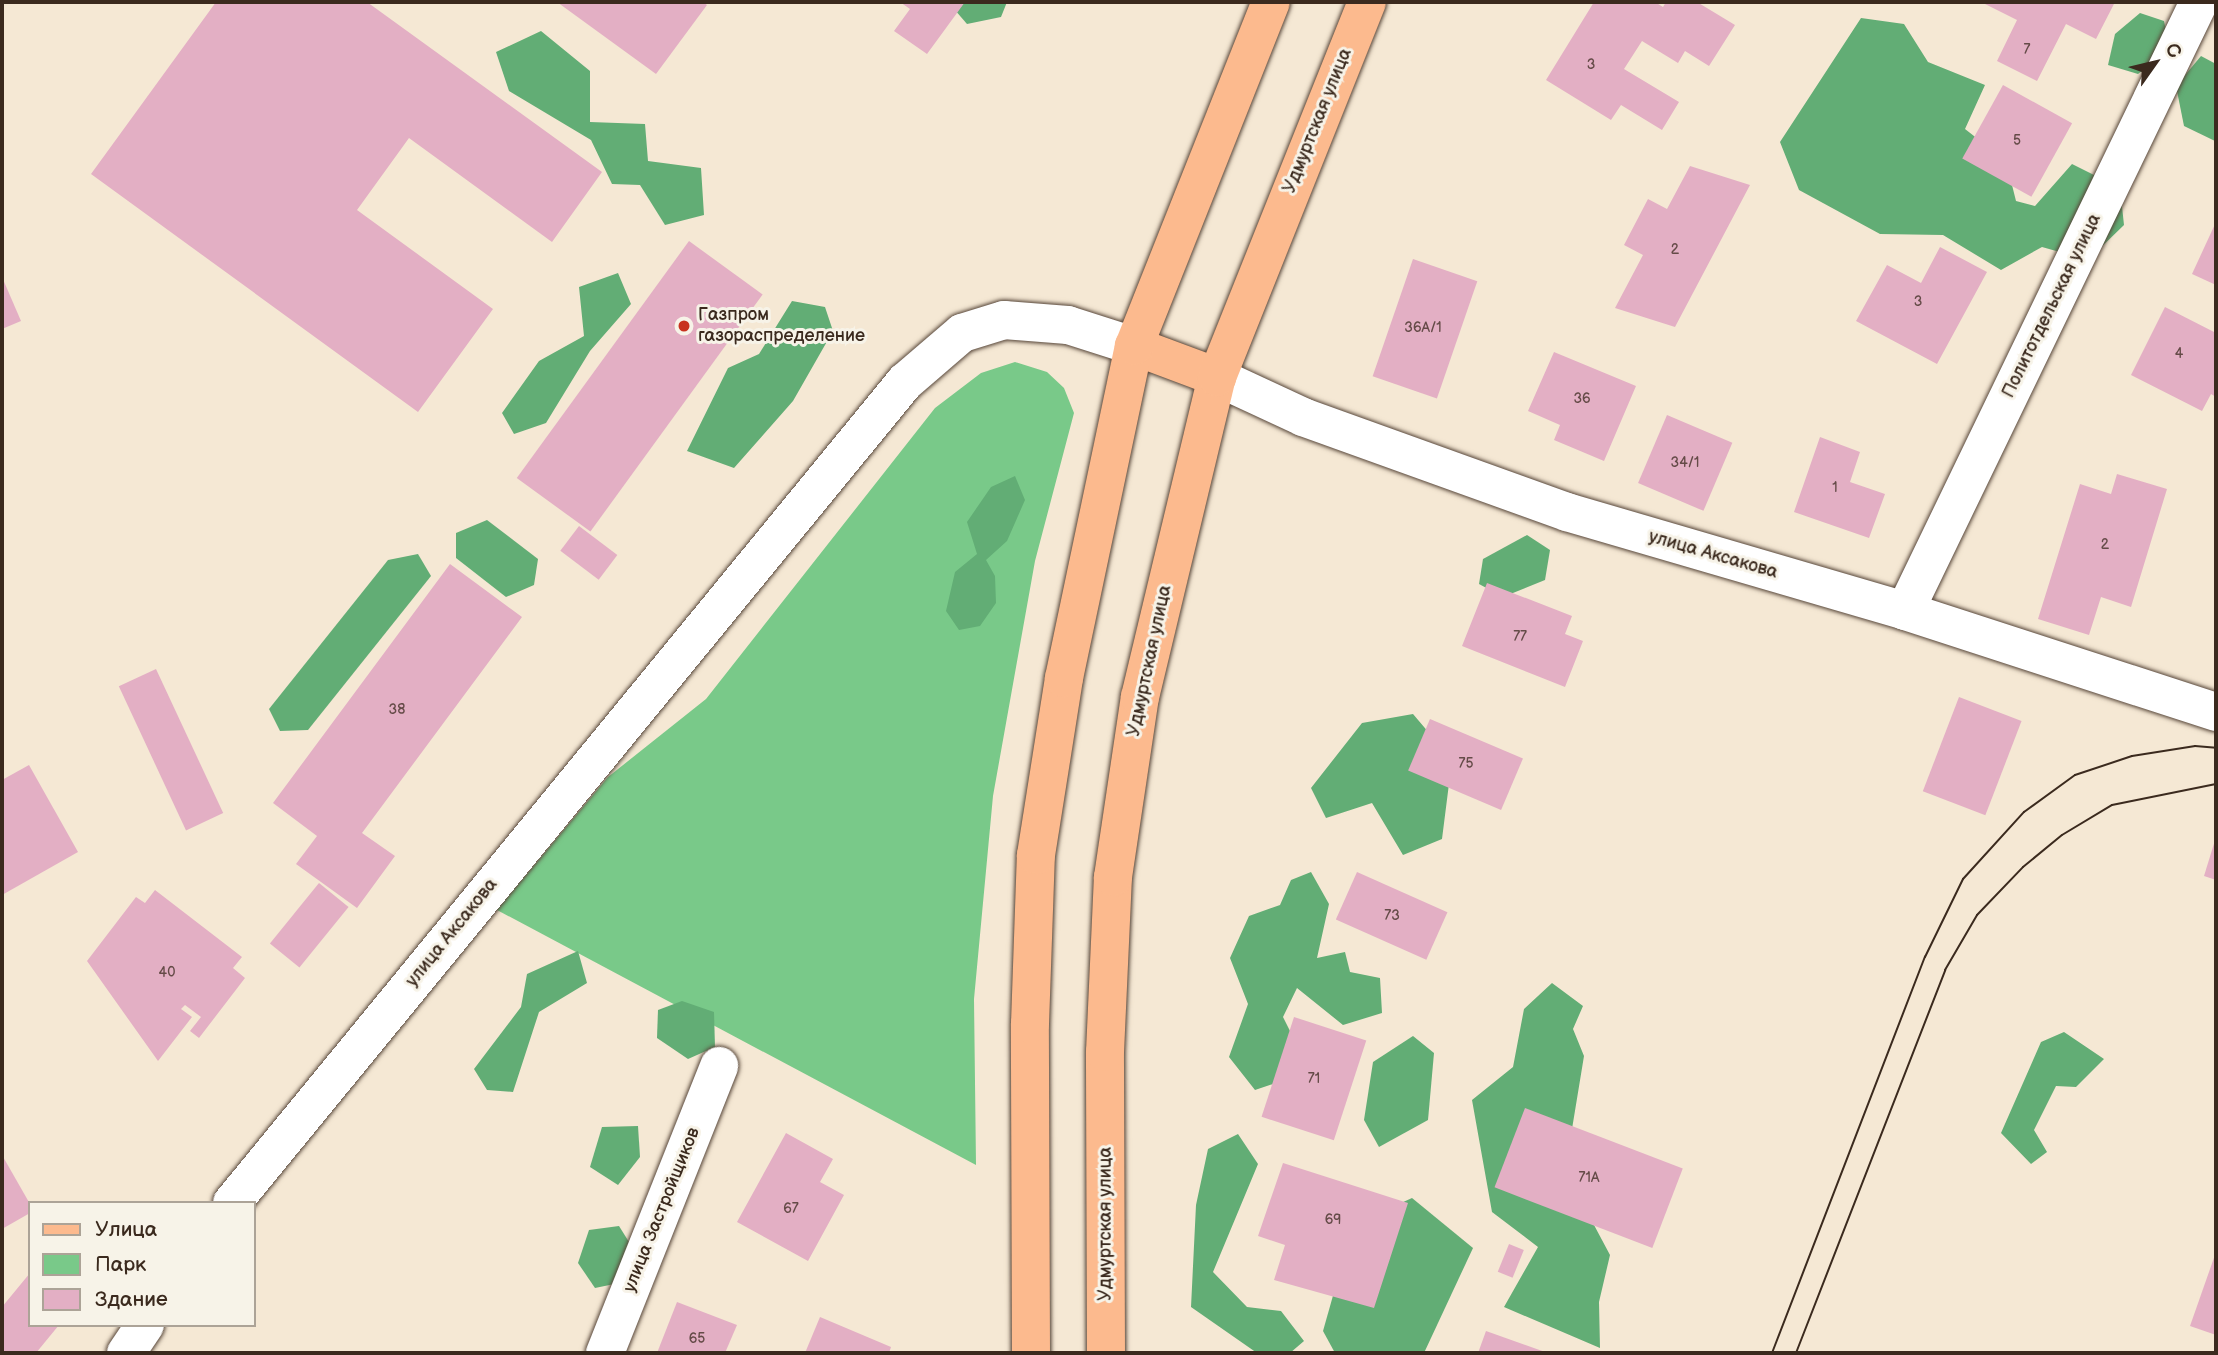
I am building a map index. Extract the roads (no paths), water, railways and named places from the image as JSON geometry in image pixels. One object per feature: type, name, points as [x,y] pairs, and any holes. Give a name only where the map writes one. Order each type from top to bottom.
[{"type":"main road","points":[[1031,1353],[1030,1024],[1036,855],[1064,678],[1134,346],[1271,2]]},
{"type":"main road","name":"Удмуртская улица","points":[[1106,1353],[1105,1052],[1113,877],[1140,697],[1217,377],[1367,2]]},
{"type":"main road","points":[[1134,346],[1217,377]]},
{"type":"street","name":"Политотдельская улица","points":[[1905,611],[2199,2]]},
{"type":"street","name":"улица Аксакова","points":[[234,1201],[671,663],[905,382],[962,332],[1004,320],[1068,325],[1134,346]]},
{"type":"street","name":"улица Аксакова","points":[[1217,377],[1303,417],[1567,512],[1905,611],[2216,712]]},
{"type":"street","name":"улица Застройщиков","points":[[605,1353],[719,1066]]},
{"type":"street","points":[[126,1353],[144,1327]]},
{"type":"tram line","points":[[1772,1353],[1925,957],[1963,879],[2024,812],[2075,775],[2132,756],[2195,746],[2216,748]]},
{"type":"tram line","points":[[1796,1353],[1945,970],[1977,915],[2023,867],[2062,835],[2112,805],[2216,784]]},
{"type":"place","name":"Газпром газораспределение","points":[[684,326]]}]
